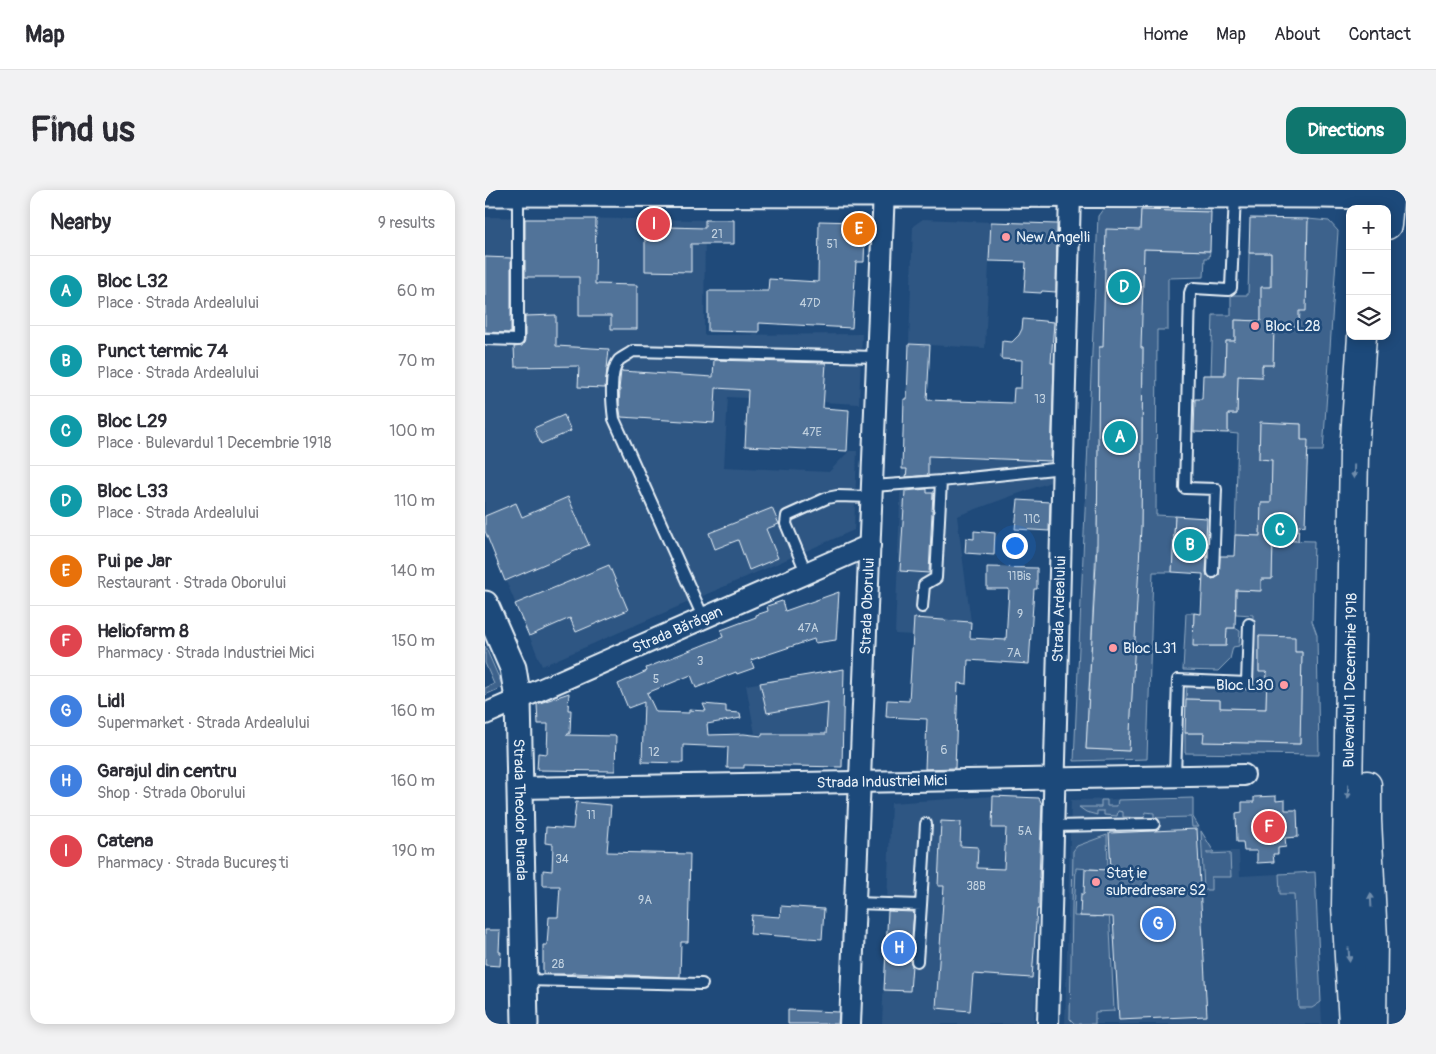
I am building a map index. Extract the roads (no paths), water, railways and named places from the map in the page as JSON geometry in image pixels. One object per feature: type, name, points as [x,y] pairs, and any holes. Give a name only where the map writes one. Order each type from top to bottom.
[{"type":"main road","name":"Bulevardul 1 Decembrie 1918","points":[[1353,1024],[1346,906],[1354,453],[1362,340]]},
{"type":"main road","name":"Bulevardul 1 Decembrie 1918","points":[[1372,1024],[1373,939],[1367,820],[1371,456],[1378,340]]},
{"type":"street","points":[[485,193],[580,191],[1220,193],[1383,196]]},
{"type":"street","name":"Strada Oborului","points":[[850,1024],[884,192]]},
{"type":"street","name":"Strada Ardealului","points":[[1048,1024],[1070,194]]},
{"type":"street","name":"Strada Bărăgan","points":[[485,714],[870,544]]},
{"type":"street","name":"Strada Theodor Burada","points":[[485,604],[513,668],[518,700],[525,1024]]},
{"type":"street","name":"Strada Industriei Mici","points":[[520,788],[1245,776]]},
{"type":"lane","points":[[485,339],[518,340],[518,193]]},
{"type":"lane","points":[[1213,572],[1215,489],[1185,488],[1190,293],[1194,288],[1228,290],[1231,288],[1220,193]]},
{"type":"lane","points":[[703,618],[614,419],[611,403],[614,373],[619,361],[633,351],[877,356]]},
{"type":"lane","points":[[807,572],[786,524],[787,516],[827,498],[941,481],[1063,468]]},
{"type":"lane","points":[[922,607],[924,585],[936,578],[941,481]]},
{"type":"lane","points":[[1175,777],[1178,680],[1247,683],[1249,624]]},
{"type":"lane","points":[[917,961],[926,824]]},
{"type":"lane","points":[[1054,826],[1153,824]]},
{"type":"lane","points":[[855,903],[921,905]]},
{"type":"lane","points":[[525,980],[702,984]]},
{"type":"place","name":"Catena","points":[[654,224]]},
{"type":"place","name":"Pui pe Jar","points":[[859,229]]},
{"type":"place","name":"New Angelli","points":[[1006,237]]},
{"type":"place","name":"Bloc L33","points":[[1124,287]]},
{"type":"place","name":"Bloc L28","points":[[1255,326]]},
{"type":"place","name":"Bloc L32","points":[[1120,437]]},
{"type":"place","name":"Bloc L29","points":[[1280,530]]},
{"type":"place","name":"Punct termic 74","points":[[1190,545]]},
{"type":"place","name":"Bloc L31","points":[[1113,648]]},
{"type":"place","name":"Bloc L30","points":[[1284,685]]},
{"type":"place","name":"Heliofarm 8","points":[[1269,827]]},
{"type":"place","name":"Stație subredresare S2","points":[[1096,882]]},
{"type":"place","name":"Lidl","points":[[1158,924]]},
{"type":"place","name":"Garajul din centru","points":[[899,948]]}]
